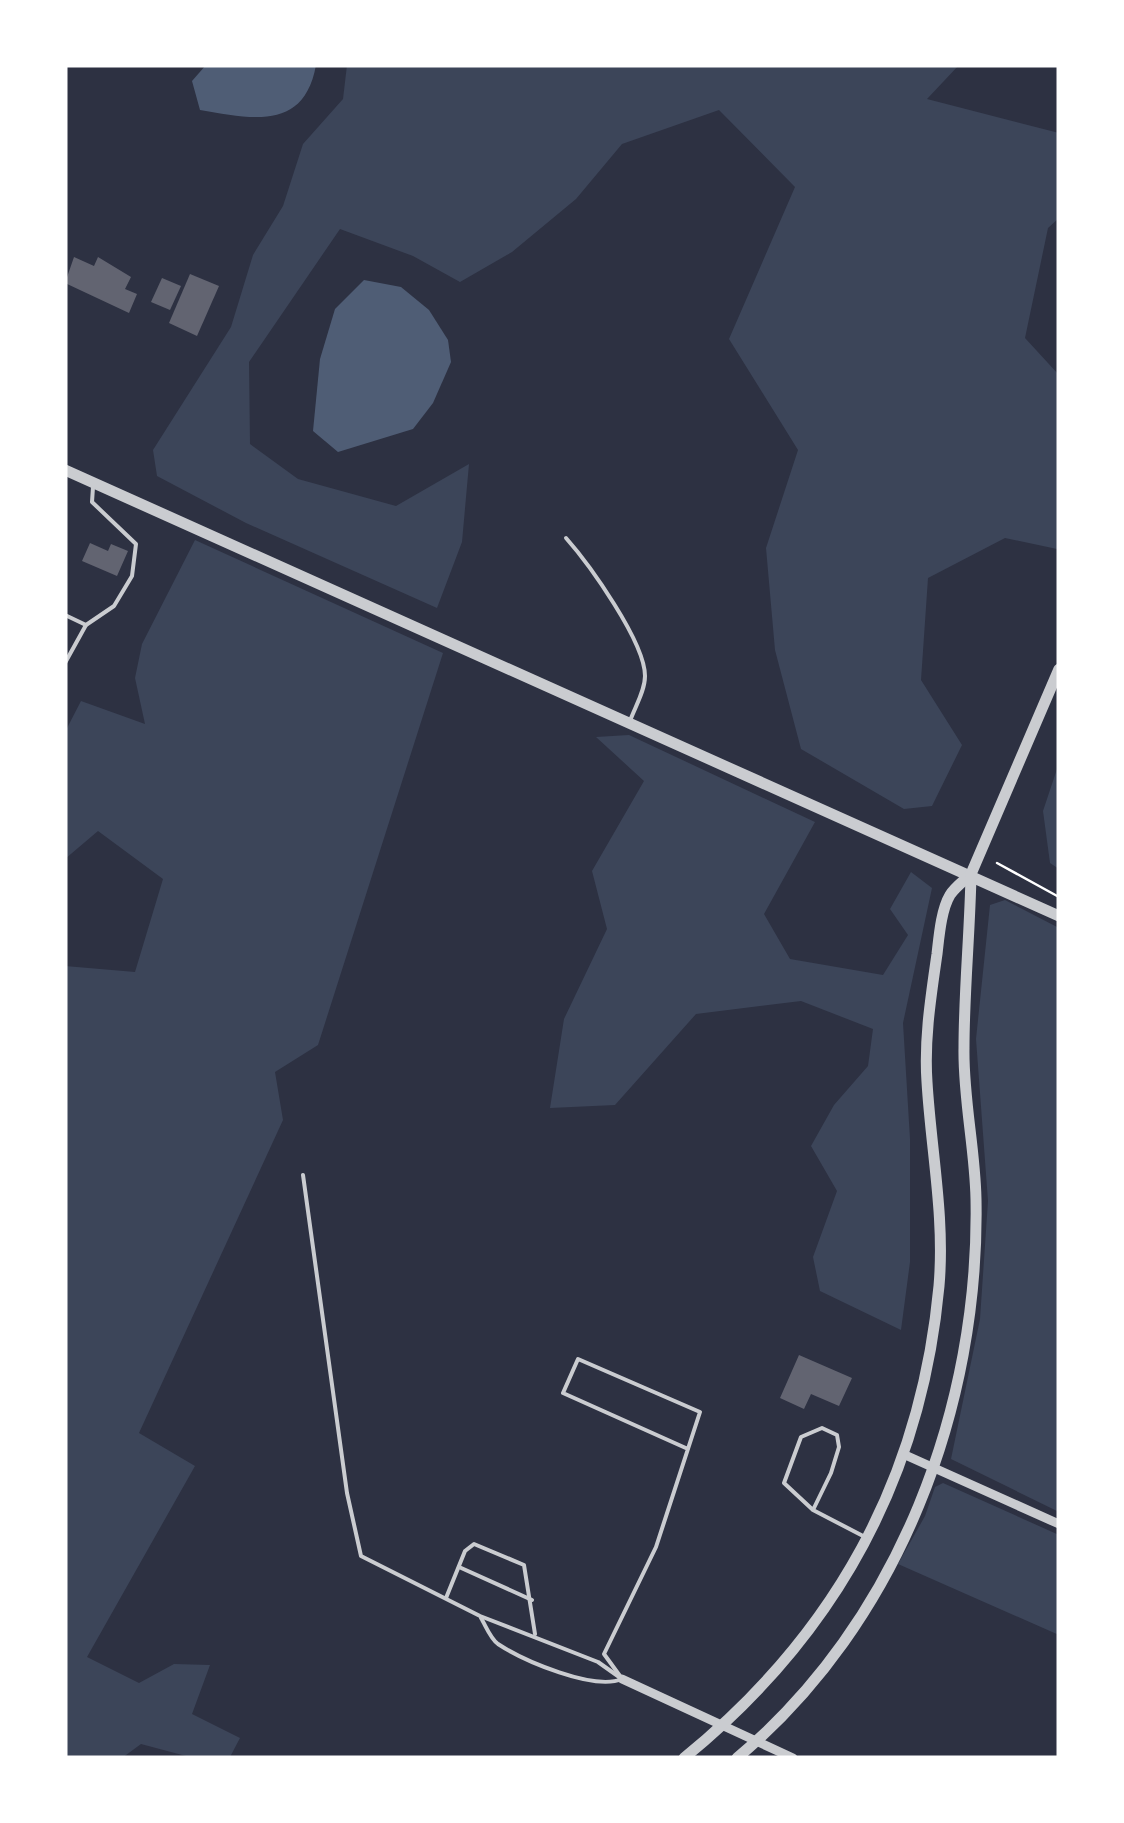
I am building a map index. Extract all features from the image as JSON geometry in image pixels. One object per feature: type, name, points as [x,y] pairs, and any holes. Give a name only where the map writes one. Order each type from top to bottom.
[{"type":"street","points":[[65,470],[1059,916]]},
{"type":"street","points":[[737,1758],[811,1683],[866,1608],[906,1538],[935,1468],[954,1396],[973,1292],[976,1198],[964,1050],[971,874],[1059,669]]},
{"type":"street","points":[[684,1758],[722,1727],[814,1626],[842,1588],[869,1539],[903,1454],[923,1382],[939,1285],[940,1198],[926,1080],[928,1010],[949,896],[971,874]]},
{"type":"street","points":[[903,1454],[1059,1524]]},
{"type":"street","points":[[622,1680],[793,1758]]},
{"type":"lane","points":[[65,663],[86,625],[114,606],[138,559],[136,544],[92,502],[93,482]]},
{"type":"lane","points":[[566,538],[582,556],[642,656],[644,685],[630,722]]},
{"type":"lane","points":[[65,614],[86,625]]},
{"type":"lane","points":[[303,1175],[347,1493],[361,1556],[480,1616],[535,1634],[598,1662],[622,1680]]},
{"type":"lane","points":[[622,1680],[604,1654],[656,1546],[688,1449],[700,1412],[578,1360],[563,1393],[688,1449]]},
{"type":"lane","points":[[813,1510],[839,1447],[837,1434],[822,1428],[801,1436],[784,1483],[813,1510],[869,1539]]},
{"type":"lane","points":[[446,1599],[458,1567],[474,1544],[524,1566],[535,1634]]},
{"type":"lane","points":[[458,1567],[532,1600]]},
{"type":"lane","points":[[480,1616],[494,1642],[538,1662],[609,1685],[622,1680]]},
{"type":"path","points":[[996,863],[1059,897]]},
{"type":"shaded area","points":[[206,65],[316,65],[310,86],[300,101],[288,111],[257,117],[200,110],[192,81]]},
{"type":"shaded area","points":[[347,65],[959,65],[927,99],[1059,133],[1059,218],[1048,228],[1025,338],[1059,375],[1059,544],[1057,549],[1005,538],[928,578],[921,680],[962,745],[932,806],[904,809],[801,749],[775,650],[766,548],[798,450],[729,339],[795,187],[719,110],[622,144],[576,199],[512,252],[460,282],[413,256],[340,229],[249,362],[250,444],[298,479],[396,506],[469,464],[462,542],[437,608],[246,523],[157,476],[153,450],[231,327],[253,255],[283,206],[303,144],[343,99]]},
{"type":"shaded area","points":[[364,280],[401,287],[429,310],[448,340],[451,362],[433,403],[413,429],[338,452],[313,431],[320,359],[335,309]]},
{"type":"shaded area","points":[[195,540],[443,653],[318,1045],[275,1072],[283,1120],[139,1433],[195,1466],[87,1657],[139,1683],[174,1664],[210,1665],[192,1714],[240,1738],[230,1757],[186,1756],[141,1744],[122,1758],[65,1758],[65,966],[135,972],[163,879],[98,831],[65,859],[65,732],[81,701],[145,724],[135,678],[142,644]]},
{"type":"shaded area","points":[[629,735],[815,822],[764,914],[790,959],[883,975],[908,935],[890,909],[911,872],[932,888],[903,1023],[910,1139],[910,1262],[901,1330],[820,1291],[813,1257],[837,1191],[811,1146],[834,1105],[868,1066],[873,1029],[801,1001],[696,1014],[615,1105],[550,1108],[564,1019],[607,929],[592,871],[644,781],[596,737]]},
{"type":"shaded area","points":[[1059,763],[1059,869],[1050,863],[1043,811]]},
{"type":"shaded area","points":[[1005,900],[1059,928],[1057,1511],[951,1459],[980,1319],[988,1201],[976,1039],[990,905]]},
{"type":"shaded area","points":[[943,1483],[1059,1535],[1059,1635],[898,1564],[925,1516],[935,1487]]},
{"type":"building","points":[[74,257],[94,266],[98,257],[131,277],[125,289],[137,294],[129,313],[65,283]]},
{"type":"building","points":[[190,274],[219,286],[197,336],[169,323]]},
{"type":"building","points":[[162,278],[181,286],[170,310],[151,302]]},
{"type":"building","points":[[90,543],[108,551],[111,544],[128,551],[117,576],[82,561]]},
{"type":"building","points":[[799,1355],[852,1378],[839,1406],[811,1394],[804,1409],[780,1398]]}]
